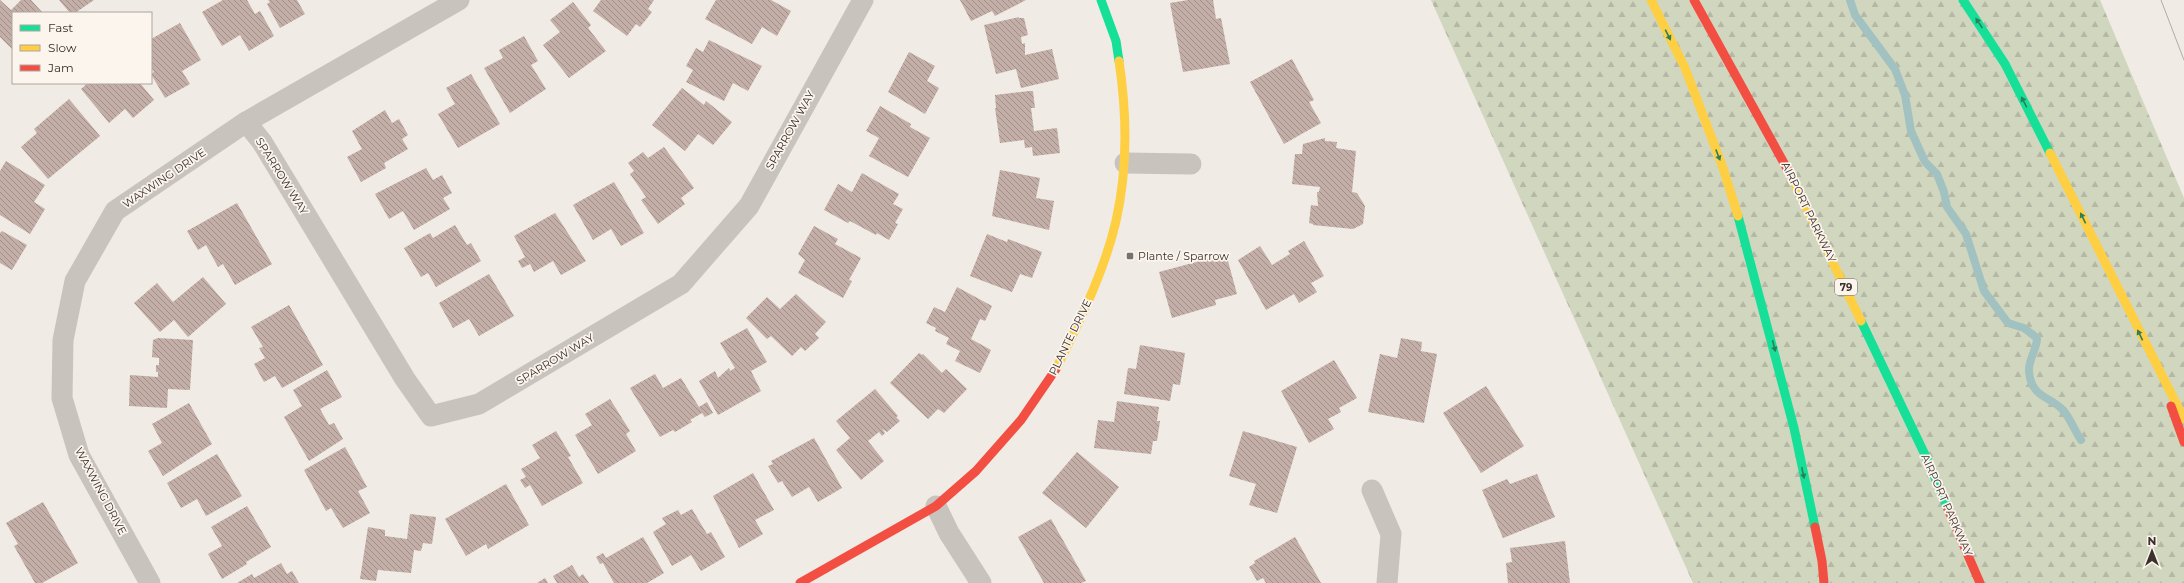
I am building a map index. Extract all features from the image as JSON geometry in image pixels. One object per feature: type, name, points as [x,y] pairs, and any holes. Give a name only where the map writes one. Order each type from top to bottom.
[{"type":"main road","name":"PLANTE DRIVE","points":[[800,583],[936,506],[976,471],[1021,420],[1054,374],[1090,299],[1116,221],[1125,163],[1125,101],[1116,41],[1101,0]]},
{"type":"main road","points":[[1651,0],[1685,68],[1722,165],[1746,239],[1794,428],[1822,560],[1824,583]]},
{"type":"main road","name":"AIRPORT PARKWAY","points":[[1694,0],[1730,61],[1788,168],[1927,459],[1980,583]]},
{"type":"main road","points":[[1962,0],[1994,46],[2035,122],[2158,370],[2184,419]]},
{"type":"main road","points":[[2158,370],[2184,442]]},
{"type":"main road","points":[[1822,560],[1831,583]]},
{"type":"street","name":"WAXWING DRIVE","points":[[150,583],[79,455],[62,398],[63,340],[75,281],[115,211],[246,122],[459,0]]},
{"type":"street","name":"SPARROW WAY","points":[[246,122],[262,142],[405,379],[431,416],[479,404],[681,284],[749,206],[862,0]]},
{"type":"street","points":[[1125,163],[1191,164]]},
{"type":"street","points":[[1372,490],[1391,534],[1387,583]]},
{"type":"street","points":[[936,506],[949,533],[981,583]]},
{"type":"green space","points":[[1431,0],[2100,0],[2184,198],[2184,583],[1693,583]]},
{"type":"building","points":[[0,0],[11,10],[21,0],[31,0],[42,12],[12,12],[12,49],[0,37]]},
{"type":"building","points":[[59,0],[94,0],[76,12],[69,12]]},
{"type":"building","points":[[223,0],[247,0],[255,14],[260,11],[274,36],[249,51],[240,35],[222,46],[202,12]]},
{"type":"building","points":[[268,0],[297,0],[305,14],[280,28],[267,4],[270,2]]},
{"type":"building","points":[[601,0],[654,0],[648,9],[652,12],[640,27],[636,24],[627,36],[593,11]]},
{"type":"building","points":[[716,0],[771,0],[791,11],[777,36],[762,27],[752,44],[705,19]]},
{"type":"building","points":[[960,0],[1026,0],[995,16],[992,11],[971,21]]},
{"type":"building","points":[[1188,0],[1213,0],[1216,19],[1221,18],[1230,64],[1183,72],[1170,3]]},
{"type":"building","points":[[573,2],[591,25],[588,28],[606,51],[569,78],[543,45],[560,32],[550,20]]},
{"type":"building","points":[[1019,17],[1024,18],[1028,35],[1021,37],[1022,44],[1025,43],[1025,55],[1052,49],[1059,79],[1021,88],[1016,69],[996,74],[984,25]]},
{"type":"building","points":[[180,23],[201,60],[182,71],[190,84],[165,98],[152,76],[154,72],[152,69],[152,38]]},
{"type":"building","points":[[524,36],[538,61],[531,65],[546,89],[510,113],[484,68],[503,58],[499,50]]},
{"type":"building","points":[[709,40],[762,66],[748,91],[733,83],[724,101],[686,82],[693,70],[686,66],[696,48],[703,52]]},
{"type":"building","points":[[909,52],[935,66],[927,81],[939,88],[925,114],[888,92]]},
{"type":"building","points":[[1292,59],[1314,100],[1309,102],[1321,123],[1284,144],[1250,82]]},
{"type":"building","points":[[471,74],[500,124],[458,148],[438,114],[455,104],[446,88]]},
{"type":"building","points":[[87,84],[141,84],[154,100],[133,118],[125,109],[109,123],[81,89]]},
{"type":"building","points":[[682,88],[704,105],[706,101],[732,122],[713,145],[698,134],[685,151],[652,125]]},
{"type":"building","points":[[1033,91],[1035,108],[1031,108],[1034,131],[1057,128],[1060,153],[1033,156],[1032,147],[1025,148],[1024,140],[1000,143],[995,108],[995,95]]},
{"type":"building","points":[[69,99],[100,136],[48,179],[21,147],[37,133],[34,129]]},
{"type":"building","points":[[880,106],[911,124],[910,127],[930,138],[908,177],[869,156],[879,138],[866,131]]},
{"type":"building","points":[[385,110],[392,123],[399,119],[408,135],[402,139],[408,149],[384,163],[386,168],[361,182],[347,157],[362,149],[352,131]]},
{"type":"building","points":[[1325,138],[1325,141],[1337,142],[1336,148],[1356,151],[1352,192],[1357,193],[1365,206],[1363,224],[1353,229],[1313,225],[1309,223],[1311,205],[1318,206],[1317,192],[1319,192],[1320,187],[1292,184],[1295,154],[1302,154],[1303,144]]},
{"type":"building","points":[[664,147],[694,188],[681,198],[685,204],[658,224],[641,200],[646,197],[630,174],[634,171],[628,163],[643,152],[648,158]]},
{"type":"building","points":[[6,161],[45,185],[34,202],[45,209],[30,234],[0,215],[0,171]]},
{"type":"building","points":[[426,168],[433,180],[442,175],[452,193],[443,198],[450,209],[414,230],[403,211],[389,219],[375,194]]},
{"type":"building","points":[[1000,170],[1040,178],[1036,198],[1054,201],[1049,230],[992,216]]},
{"type":"building","points":[[862,173],[899,194],[893,204],[903,209],[895,223],[898,224],[889,240],[850,221],[848,223],[824,210],[838,184],[852,192]]},
{"type":"building","points":[[614,182],[644,233],[621,246],[611,229],[593,240],[573,205]]},
{"type":"building","points":[[237,203],[272,264],[235,285],[223,264],[218,267],[206,245],[198,250],[187,231]]},
{"type":"building","points":[[555,213],[586,261],[561,275],[553,261],[534,272],[530,264],[522,268],[518,261],[525,257],[514,236]]},
{"type":"building","points":[[455,225],[467,245],[471,243],[481,261],[436,287],[428,273],[421,277],[404,248],[430,233],[433,238]]},
{"type":"building","points":[[814,226],[838,239],[835,244],[861,258],[849,280],[852,281],[843,298],[798,273],[805,260],[798,254]]},
{"type":"building","points":[[2,231],[27,245],[12,270],[0,263],[0,233]]},
{"type":"building","points":[[987,234],[1007,242],[1008,239],[1042,252],[1032,278],[1020,274],[1012,292],[970,276]]},
{"type":"building","points":[[1304,241],[1324,276],[1311,283],[1317,292],[1299,303],[1294,294],[1266,310],[1238,260],[1260,246],[1272,265],[1290,254],[1288,251]]},
{"type":"building","points":[[1226,254],[1237,294],[1215,300],[1216,305],[1172,318],[1159,272]]},
{"type":"building","points":[[489,274],[514,316],[479,336],[469,319],[453,328],[439,303]]},
{"type":"building","points":[[203,277],[226,304],[188,337],[174,320],[160,332],[134,303],[157,283],[173,302]]},
{"type":"building","points":[[957,287],[992,306],[985,321],[980,319],[971,339],[991,350],[980,373],[955,361],[960,351],[946,344],[949,338],[935,331],[936,328],[926,323],[934,307],[945,312]]},
{"type":"building","points":[[796,294],[826,322],[815,334],[819,338],[805,351],[801,347],[792,356],[771,336],[767,339],[746,318],[767,297],[780,309]]},
{"type":"building","points":[[289,305],[323,365],[282,388],[275,376],[264,382],[254,364],[265,358],[259,348],[263,347],[251,327]]},
{"type":"building","points":[[747,328],[767,362],[751,371],[761,391],[718,415],[699,381],[715,371],[718,378],[729,368],[730,371],[735,368],[720,343]]},
{"type":"building","points":[[158,338],[193,340],[190,390],[168,389],[167,408],[129,406],[130,375],[158,377],[156,365],[159,365],[159,358],[152,357],[153,340]]},
{"type":"building","points":[[1401,338],[1422,342],[1421,351],[1437,354],[1424,423],[1368,412],[1380,354],[1397,358]]},
{"type":"building","points":[[1140,345],[1185,353],[1180,385],[1173,384],[1170,401],[1124,394],[1128,368],[1136,369]]},
{"type":"building","points":[[919,353],[922,355],[923,354],[942,373],[946,369],[967,389],[944,413],[938,409],[928,419],[890,383]]},
{"type":"building","points":[[1334,360],[1357,398],[1339,408],[1341,412],[1328,419],[1334,429],[1309,443],[1281,391]]},
{"type":"building","points":[[327,370],[342,397],[320,409],[329,425],[334,423],[343,439],[309,461],[284,417],[302,406],[293,390]]},
{"type":"building","points":[[655,374],[663,388],[681,378],[699,407],[707,402],[713,413],[705,417],[702,413],[690,420],[692,422],[675,432],[673,430],[660,437],[630,388]]},
{"type":"building","points":[[1486,386],[1524,446],[1481,473],[1443,413]]},
{"type":"building","points":[[875,389],[898,416],[896,417],[900,421],[887,432],[882,429],[885,433],[882,436],[879,432],[868,441],[884,461],[861,480],[836,450],[850,438],[836,421]]},
{"type":"building","points":[[610,399],[630,431],[626,434],[636,451],[598,474],[575,435],[592,425],[585,414]]},
{"type":"building","points":[[1117,401],[1159,407],[1157,421],[1160,421],[1157,441],[1153,441],[1151,454],[1094,448],[1098,420],[1114,422]]},
{"type":"building","points":[[189,403],[212,444],[163,476],[148,451],[162,443],[152,424]]},
{"type":"building","points":[[556,431],[571,456],[568,457],[583,483],[542,506],[530,485],[525,488],[520,480],[526,477],[521,469],[540,458],[532,445]]},
{"type":"building","points":[[1243,431],[1297,447],[1277,513],[1249,505],[1256,484],[1229,476]]},
{"type":"building","points":[[814,438],[842,488],[818,502],[809,487],[792,497],[782,481],[778,483],[768,466],[773,464],[771,461]]},
{"type":"building","points":[[345,447],[367,487],[358,491],[370,513],[343,528],[331,508],[326,511],[304,470]]},
{"type":"building","points":[[1077,452],[1119,487],[1086,528],[1042,493]]},
{"type":"building","points":[[217,454],[242,496],[206,516],[197,499],[181,508],[167,483]]},
{"type":"building","points":[[753,473],[774,510],[755,520],[763,534],[739,548],[713,496]]},
{"type":"building","points":[[1537,474],[1555,517],[1503,538],[1482,490],[1507,479],[1510,484]]},
{"type":"building","points":[[506,484],[529,525],[488,549],[486,544],[466,556],[445,519]]},
{"type":"building","points":[[43,502],[78,563],[42,583],[35,583],[14,546],[18,544],[6,523]]},
{"type":"building","points":[[247,506],[271,547],[222,579],[208,554],[222,546],[211,527]]},
{"type":"building","points":[[692,509],[707,534],[711,532],[725,557],[701,571],[691,555],[672,566],[653,532],[666,524],[662,518],[678,510],[681,515]]},
{"type":"building","points":[[410,514],[436,517],[432,544],[423,543],[421,551],[414,550],[411,573],[378,570],[376,581],[360,579],[368,527],[385,530],[385,536],[407,539]]},
{"type":"building","points":[[1051,519],[1086,581],[1081,583],[1044,583],[1018,537]]},
{"type":"building","points":[[643,537],[664,573],[647,583],[614,583],[603,563],[600,564],[596,557],[603,553],[606,558]]},
{"type":"building","points":[[1295,537],[1321,583],[1266,583],[1263,578],[1257,581],[1249,567],[1255,563],[1254,561]]},
{"type":"building","points":[[1565,541],[1570,583],[1508,583],[1506,563],[1512,562],[1510,548]]},
{"type":"building","points":[[281,563],[287,574],[292,571],[299,583],[237,583],[252,574],[254,578]]},
{"type":"building","points":[[572,565],[579,577],[583,574],[589,583],[557,583],[553,576]]},
{"type":"building","points":[[545,578],[548,583],[537,583]]},
{"type":"waterway","points":[[1850,0],[1855,15],[1895,69],[1905,95],[1911,131],[1925,162],[1937,174],[1944,192],[1947,207],[1966,234],[1984,291],[2008,323],[2024,328],[2037,338],[2036,347],[2029,367],[2033,387],[2037,392],[2058,405],[2063,410],[2081,440]]},
{"type":"tram line","points":[[2161,0],[2184,60]]},
{"type":"traffic: fast","points":[[1101,0],[1116,41],[1119,61]]},
{"type":"traffic: fast","points":[[1963,0],[2005,64],[2050,153]]},
{"type":"traffic: fast","points":[[1738,216],[1794,428],[1815,527]]},
{"type":"traffic: fast","points":[[1861,321],[1927,459],[1948,509]]},
{"type":"traffic: slow","points":[[1651,0],[1685,68],[1722,165],[1738,216]]},
{"type":"traffic: slow","points":[[1056,369],[1098,278],[1116,221],[1123,181],[1125,141],[1124,101],[1119,61]]},
{"type":"traffic: slow","points":[[2050,153],[2184,419]]},
{"type":"traffic: slow","points":[[1790,174],[1861,321]]},
{"type":"traffic: jam","points":[[1694,0],[1790,174]]},
{"type":"traffic: jam","points":[[800,583],[936,506],[976,471],[1021,420],[1056,369]]},
{"type":"traffic: jam","points":[[2171,406],[2184,442]]},
{"type":"traffic: jam","points":[[1948,509],[1980,583]]},
{"type":"traffic: jam","points":[[1815,527],[1822,561],[1824,583]]},
{"type":"place","name":"Plante / Sparrow","points":[[1130,256]]}]
